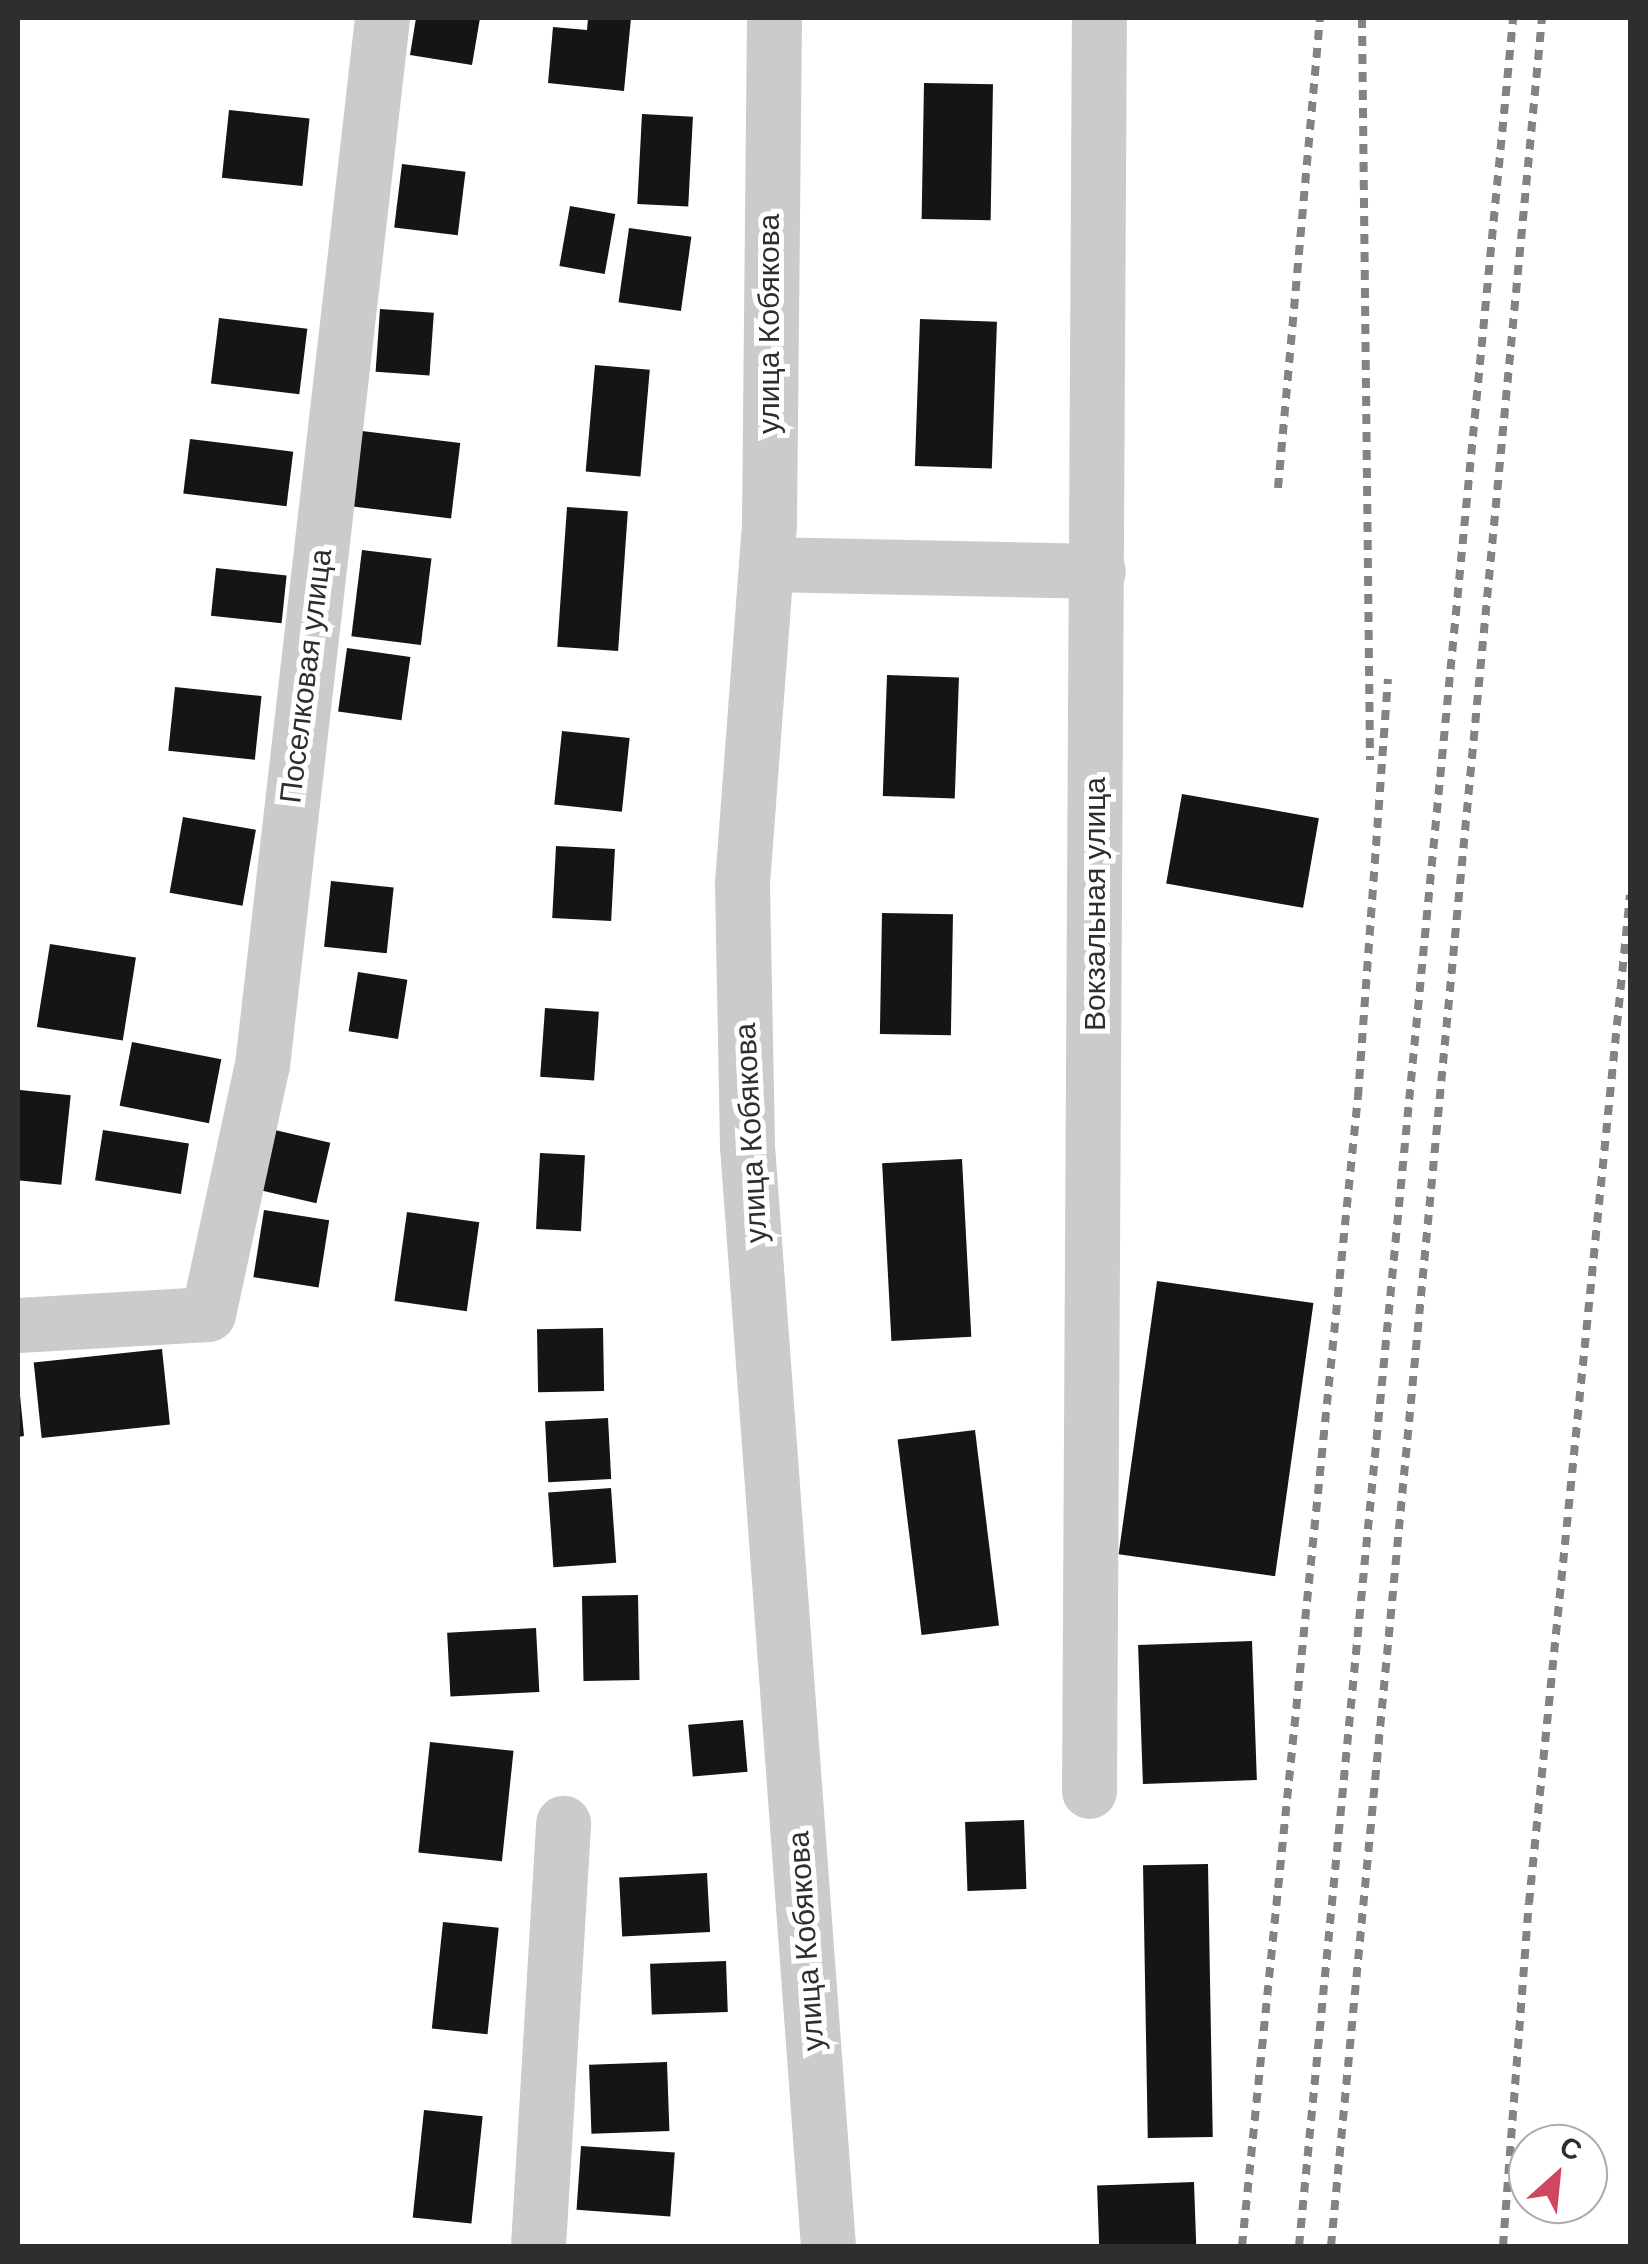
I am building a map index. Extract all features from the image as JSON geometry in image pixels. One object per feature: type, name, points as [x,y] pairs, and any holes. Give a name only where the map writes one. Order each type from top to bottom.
[{"type":"street","name":"Поселковая улица","points":[[18,1325],[208,1314],[262,1064],[382,18]]},
{"type":"street","name":"улица Кобякова","points":[[774,18],[766,564],[742,884],[747,1146],[828,2246]]},
{"type":"street","name":"Вокзальная улица","points":[[1088,1791],[1099,18]]},
{"type":"street","points":[[766,564],[1098,571]]},
{"type":"street","points":[[538,2246],[563,1824]]},
{"type":"building","points":[[416,18],[480,18],[472,65],[410,55]]},
{"type":"building","points":[[588,18],[631,18],[624,91],[548,83],[553,27],[587,30]]},
{"type":"building","points":[[924,83],[993,84],[991,220],[922,219]]},
{"type":"building","points":[[229,110],[310,118],[302,186],[222,178]]},
{"type":"building","points":[[642,114],[693,117],[688,207],[637,204]]},
{"type":"building","points":[[402,164],[466,172],[458,235],[394,228]]},
{"type":"building","points":[[570,206],[615,214],[605,274],[559,266]]},
{"type":"building","points":[[629,228],[691,237],[681,311],[619,302]]},
{"type":"building","points":[[380,309],[434,313],[429,376],[376,372]]},
{"type":"building","points":[[219,318],[307,329],[299,394],[211,384]]},
{"type":"building","points":[[920,319],[997,322],[992,469],[915,466]]},
{"type":"building","points":[[595,365],[650,370],[640,476],[586,472]]},
{"type":"building","points":[[362,431],[460,443],[451,518],[353,506]]},
{"type":"building","points":[[190,439],[293,452],[287,506],[183,494]]},
{"type":"building","points":[[567,507],[628,511],[618,651],[557,647]]},
{"type":"building","points":[[362,550],[431,559],[421,645],[351,636]]},
{"type":"building","points":[[216,568],[287,575],[282,623],[211,616]]},
{"type":"building","points":[[347,648],[410,657],[401,720],[338,711]]},
{"type":"building","points":[[887,675],[959,678],[955,798],[883,796]]},
{"type":"building","points":[[175,687],[262,696],[255,760],[168,751]]},
{"type":"building","points":[[562,731],[630,738],[622,812],[554,805]]},
{"type":"building","points":[[1182,794],[1319,818],[1303,908],[1166,884]]},
{"type":"building","points":[[183,817],[256,830],[243,906],[170,893]]},
{"type":"building","points":[[556,846],[615,849],[611,921],[552,918]]},
{"type":"building","points":[[331,881],[394,888],[387,953],[324,947]]},
{"type":"building","points":[[882,913],[953,914],[951,1035],[880,1034]]},
{"type":"building","points":[[50,944],[136,958],[123,1041],[37,1027]]},
{"type":"building","points":[[358,972],[407,980],[398,1039],[349,1031]]},
{"type":"building","points":[[545,1008],[599,1012],[594,1081],[540,1077]]},
{"type":"building","points":[[132,1042],[221,1059],[209,1123],[120,1106]]},
{"type":"building","points":[[20,1090],[71,1095],[61,1185],[18,1180]]},
{"type":"building","points":[[266,1128],[330,1143],[316,1203],[252,1188]]},
{"type":"building","points":[[103,1130],[189,1144],[181,1194],[95,1180]]},
{"type":"building","points":[[540,1153],[585,1155],[581,1231],[536,1229]]},
{"type":"building","points":[[962,1159],[971,1337],[891,1341],[882,1163]]},
{"type":"building","points":[[264,1210],[329,1220],[319,1287],[253,1277]]},
{"type":"building","points":[[407,1212],[479,1222],[467,1311],[394,1301]]},
{"type":"building","points":[[1157,1281],[1313,1303],[1275,1576],[1119,1554]]},
{"type":"building","points":[[603,1328],[604,1391],[538,1392],[537,1329]]},
{"type":"building","points":[[162,1349],[170,1425],[42,1438],[34,1362]]},
{"type":"building","points":[[18,1375],[24,1436],[18,1437]]},
{"type":"building","points":[[608,1418],[611,1479],[548,1482],[545,1421]]},
{"type":"building","points":[[975,1430],[999,1626],[922,1635],[898,1440]]},
{"type":"building","points":[[611,1488],[616,1563],[553,1567],[548,1492]]},
{"type":"building","points":[[638,1595],[639,1680],[583,1681],[582,1596]]},
{"type":"building","points":[[536,1628],[539,1692],[450,1697],[447,1633]]},
{"type":"building","points":[[1252,1641],[1257,1780],[1143,1784],[1138,1645]]},
{"type":"building","points":[[743,1720],[748,1772],[693,1777],[688,1725]]},
{"type":"building","points":[[430,1742],[514,1751],[502,1861],[418,1852]]},
{"type":"building","points":[[1024,1820],[1026,1889],[967,1891],[965,1822]]},
{"type":"building","points":[[1208,1864],[1213,2137],[1148,2138],[1143,1865]]},
{"type":"building","points":[[707,1873],[710,1932],[622,1937],[619,1878]]},
{"type":"building","points":[[443,1922],[499,1928],[488,2034],[432,2028]]},
{"type":"building","points":[[726,1961],[728,2012],[652,2015],[650,1964]]},
{"type":"building","points":[[667,2062],[669,2131],[591,2134],[589,2065]]},
{"type":"building","points":[[424,2110],[483,2116],[471,2224],[413,2217]]},
{"type":"building","points":[[581,2146],[675,2153],[670,2216],[577,2210]]},
{"type":"building","points":[[1194,2182],[1196,2246],[1099,2246],[1097,2185]]},
{"type":"railway","points":[[1278,488],[1320,18]]},
{"type":"railway","points":[[1362,18],[1370,760]]},
{"type":"railway","points":[[1299,2246],[1513,18]]},
{"type":"railway","points":[[1331,2246],[1542,18]]},
{"type":"railway","points":[[1242,2246],[1358,1097],[1388,679]]},
{"type":"railway","points":[[1503,2246],[1529,1903],[1630,895]]}]
